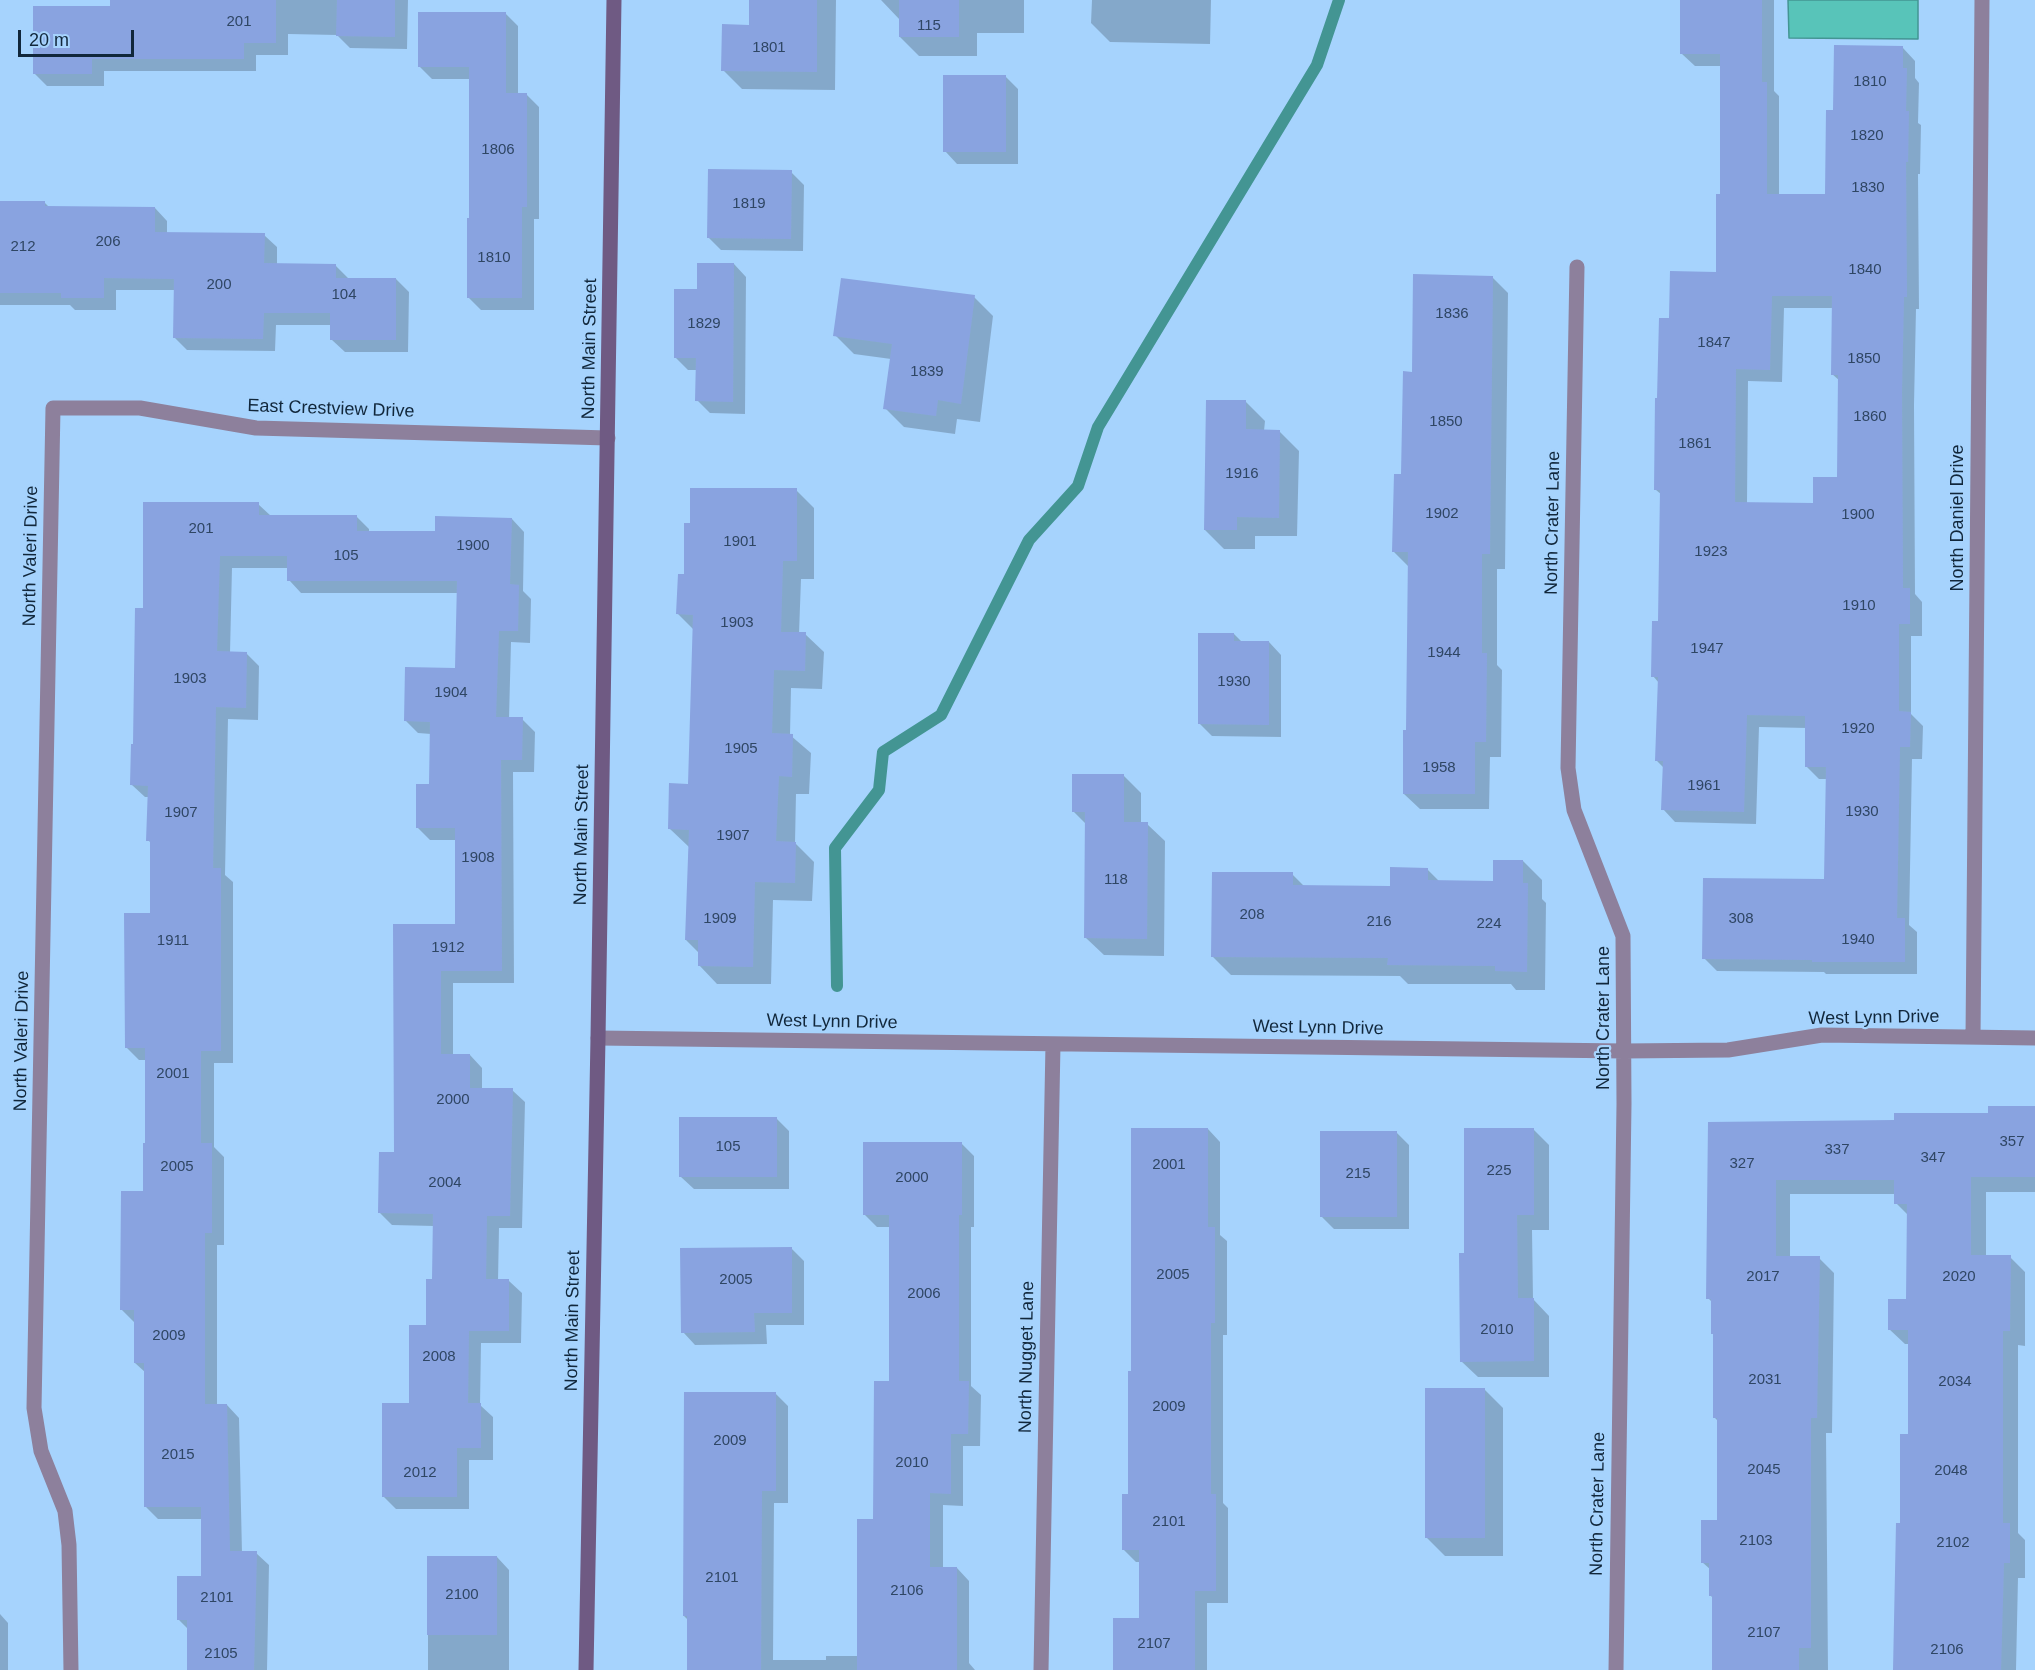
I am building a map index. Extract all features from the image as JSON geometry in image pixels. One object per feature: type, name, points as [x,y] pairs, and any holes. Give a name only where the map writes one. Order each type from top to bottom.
[{"type":"street","name":"North Main Street","points":[[586,1670],[614,0]]},
{"type":"street","name":"North Daniel Drive","points":[[1973,1037],[1982,0]]},
{"type":"street","name":"North Crater Lane","points":[[1577,267],[1568,768],[1574,810],[1623,936],[1624,1051],[1616,1670]]},
{"type":"street","name":"East Crestview Drive","points":[[53,408],[140,408],[256,428],[608,438]]},
{"type":"street","name":"North Valeri Drive","points":[[53,408],[34,1408],[41,1451],[65,1511],[69,1545],[71,1670]]},
{"type":"street","name":"West Lynn Drive","points":[[598,1038],[1624,1051],[1728,1050],[1822,1035],[2035,1038]]},
{"type":"street","name":"North Nugget Lane","points":[[1041,1670],[1053,1044]]},
{"type":"shaded area","points":[[1788,0],[1918,0],[1918,39],[1789,38]]},
{"type":"building","points":[[110,0],[276,0],[276,43],[244,43],[244,59],[92,59],[92,74],[33,74],[33,6],[110,6]]},
{"type":"building","points":[[337,0],[395,0],[395,37],[336,36]]},
{"type":"building","points":[[749,0],[817,0],[817,72],[721,71],[722,24],[749,25]]},
{"type":"building","points":[[899,0],[959,0],[959,37],[899,37]]},
{"type":"building","points":[[1680,0],[1762,0],[1762,82],[1767,82],[1767,194],[1825,194],[1826,110],[1833,110],[1834,45],[1903,46],[1903,68],[1907,68],[1906,111],[1909,111],[1908,162],[1906,162],[1907,297],[1904,297],[1902,392],[1903,588],[1910,588],[1910,624],[1899,624],[1899,711],[1911,712],[1910,747],[1900,747],[1897,918],[1905,918],[1905,962],[1702,959],[1703,878],[1824,879],[1826,767],[1805,767],[1805,716],[1747,715],[1744,812],[1661,810],[1663,761],[1655,761],[1658,677],[1651,677],[1652,621],[1658,621],[1660,490],[1654,490],[1659,318],[1669,318],[1670,271],[1716,272],[1716,194],[1720,194],[1720,54],[1680,54]],"holes":[[[1772,296],[1832,296],[1831,375],[1838,375],[1837,477],[1813,477],[1813,503],[1735,502],[1736,369],[1770,370]]]},
{"type":"building","points":[[418,12],[506,12],[506,93],[527,93],[527,207],[522,207],[522,298],[467,298],[469,67],[418,67]]},
{"type":"building","points":[[943,75],[1006,75],[1006,152],[943,152]]},
{"type":"building","points":[[708,169],[792,170],[791,239],[707,238]]},
{"type":"building","points":[[0,201],[45,201],[45,206],[155,207],[155,232],[265,233],[264,263],[336,264],[336,278],[396,278],[396,340],[330,340],[330,313],[264,313],[263,339],[173,338],[174,279],[104,278],[104,298],[61,298],[61,293],[0,293]]},
{"type":"building","points":[[697,263],[734,263],[733,402],[695,401],[696,358],[674,358],[674,289],[697,289]]},
{"type":"building","points":[[1413,274],[1493,276],[1490,554],[1482,554],[1482,653],[1487,653],[1486,742],[1475,742],[1475,794],[1403,794],[1408,552],[1392,552],[1394,474],[1401,474],[1403,371],[1412,372]]},
{"type":"building","points":[[841,278],[975,295],[961,404],[938,400],[936,416],[883,409],[892,344],[833,336]]},
{"type":"building","points":[[1206,400],[1246,400],[1246,429],[1280,430],[1279,518],[1237,517],[1237,530],[1204,530]]},
{"type":"building","points":[[690,488],[797,488],[797,561],[783,561],[781,632],[806,632],[805,671],[774,670],[772,733],[793,734],[792,777],[779,776],[776,841],[796,842],[795,883],[755,882],[753,967],[698,966],[698,940],[685,940],[689,830],[668,829],[669,783],[688,784],[693,615],[676,614],[678,574],[684,574],[684,523],[690,523]]},
{"type":"building","points":[[143,502],[259,502],[259,515],[357,515],[357,531],[435,531],[435,516],[512,518],[510,584],[519,585],[518,631],[499,631],[496,717],[523,717],[522,760],[501,760],[502,971],[441,971],[441,1054],[470,1054],[470,1088],[513,1088],[510,1216],[487,1216],[486,1279],[509,1279],[509,1331],[469,1331],[468,1403],[481,1403],[481,1448],[457,1448],[457,1497],[382,1497],[382,1403],[409,1403],[409,1325],[426,1325],[426,1279],[432,1279],[433,1214],[378,1213],[379,1152],[394,1152],[393,924],[455,924],[455,828],[416,828],[416,784],[429,784],[430,722],[404,721],[405,667],[455,668],[457,581],[287,581],[287,556],[220,556],[217,651],[247,652],[246,708],[216,707],[213,868],[221,868],[221,1051],[201,1051],[201,1143],[212,1143],[212,1233],[205,1233],[205,1404],[227,1404],[230,1551],[257,1551],[254,1670],[187,1670],[187,1620],[177,1620],[177,1576],[201,1576],[201,1507],[144,1507],[144,1363],[134,1363],[134,1310],[120,1310],[121,1191],[143,1191],[143,1143],[145,1143],[145,1048],[125,1048],[124,913],[150,913],[150,841],[146,841],[148,786],[130,785],[131,744],[133,744],[135,608],[143,608]]},
{"type":"building","points":[[1198,633],[1234,633],[1234,641],[1269,641],[1269,725],[1198,724]]},
{"type":"building","points":[[1072,774],[1124,774],[1124,822],[1148,822],[1147,939],[1084,938],[1085,812],[1072,812]]},
{"type":"building","points":[[1493,860],[1523,860],[1523,883],[1528,883],[1527,972],[1495,971],[1495,966],[1387,965],[1388,958],[1211,957],[1212,872],[1293,872],[1293,885],[1390,886],[1390,867],[1428,868],[1428,880],[1493,881]]},
{"type":"building","points":[[1988,1106],[2035,1106],[2035,1177],[1971,1177],[1971,1255],[2011,1255],[2010,1331],[2003,1331],[2003,1523],[2010,1523],[2010,1563],[2004,1563],[2001,1670],[1893,1670],[1896,1523],[1900,1523],[1900,1434],[1908,1434],[1908,1330],[1888,1330],[1888,1299],[1906,1299],[1907,1204],[1894,1204],[1894,1180],[1776,1180],[1776,1256],[1820,1256],[1817,1418],[1811,1418],[1811,1648],[1799,1648],[1799,1670],[1712,1670],[1712,1596],[1709,1596],[1709,1563],[1701,1563],[1701,1520],[1717,1520],[1717,1418],[1713,1418],[1713,1334],[1711,1334],[1711,1299],[1706,1299],[1708,1122],[1894,1120],[1894,1113],[1988,1113]]},
{"type":"building","points":[[679,1117],[777,1117],[777,1177],[679,1177]]},
{"type":"building","points":[[1131,1128],[1208,1128],[1208,1227],[1215,1227],[1215,1323],[1211,1323],[1211,1494],[1216,1494],[1216,1591],[1195,1591],[1195,1670],[1113,1670],[1113,1618],[1139,1618],[1139,1550],[1122,1550],[1122,1494],[1128,1494],[1128,1371],[1131,1371]]},
{"type":"building","points":[[1464,1128],[1534,1128],[1534,1215],[1517,1215],[1518,1298],[1534,1298],[1534,1361],[1460,1362],[1459,1253],[1464,1253]]},
{"type":"building","points":[[1320,1131],[1397,1131],[1397,1217],[1320,1217]]},
{"type":"building","points":[[863,1142],[962,1142],[962,1215],[959,1215],[959,1381],[969,1381],[968,1434],[951,1434],[951,1494],[930,1493],[930,1567],[957,1567],[957,1670],[857,1670],[857,1519],[873,1519],[874,1381],[889,1381],[889,1215],[863,1215]]},
{"type":"building","points":[[792,1247],[792,1313],[754,1313],[755,1332],[681,1333],[680,1248]]},
{"type":"building","points":[[1425,1388],[1485,1388],[1485,1538],[1425,1538]]},
{"type":"building","points":[[684,1392],[776,1392],[776,1491],[762,1491],[761,1670],[687,1670],[687,1616],[683,1616]]},
{"type":"building","points":[[427,1556],[497,1556],[497,1635],[427,1635]]},
{"type":"waterway","points":[[837,986],[835,848],[879,790],[883,752],[941,715],[1029,540],[1078,486],[1098,427],[1317,65],[1339,0]]}]
